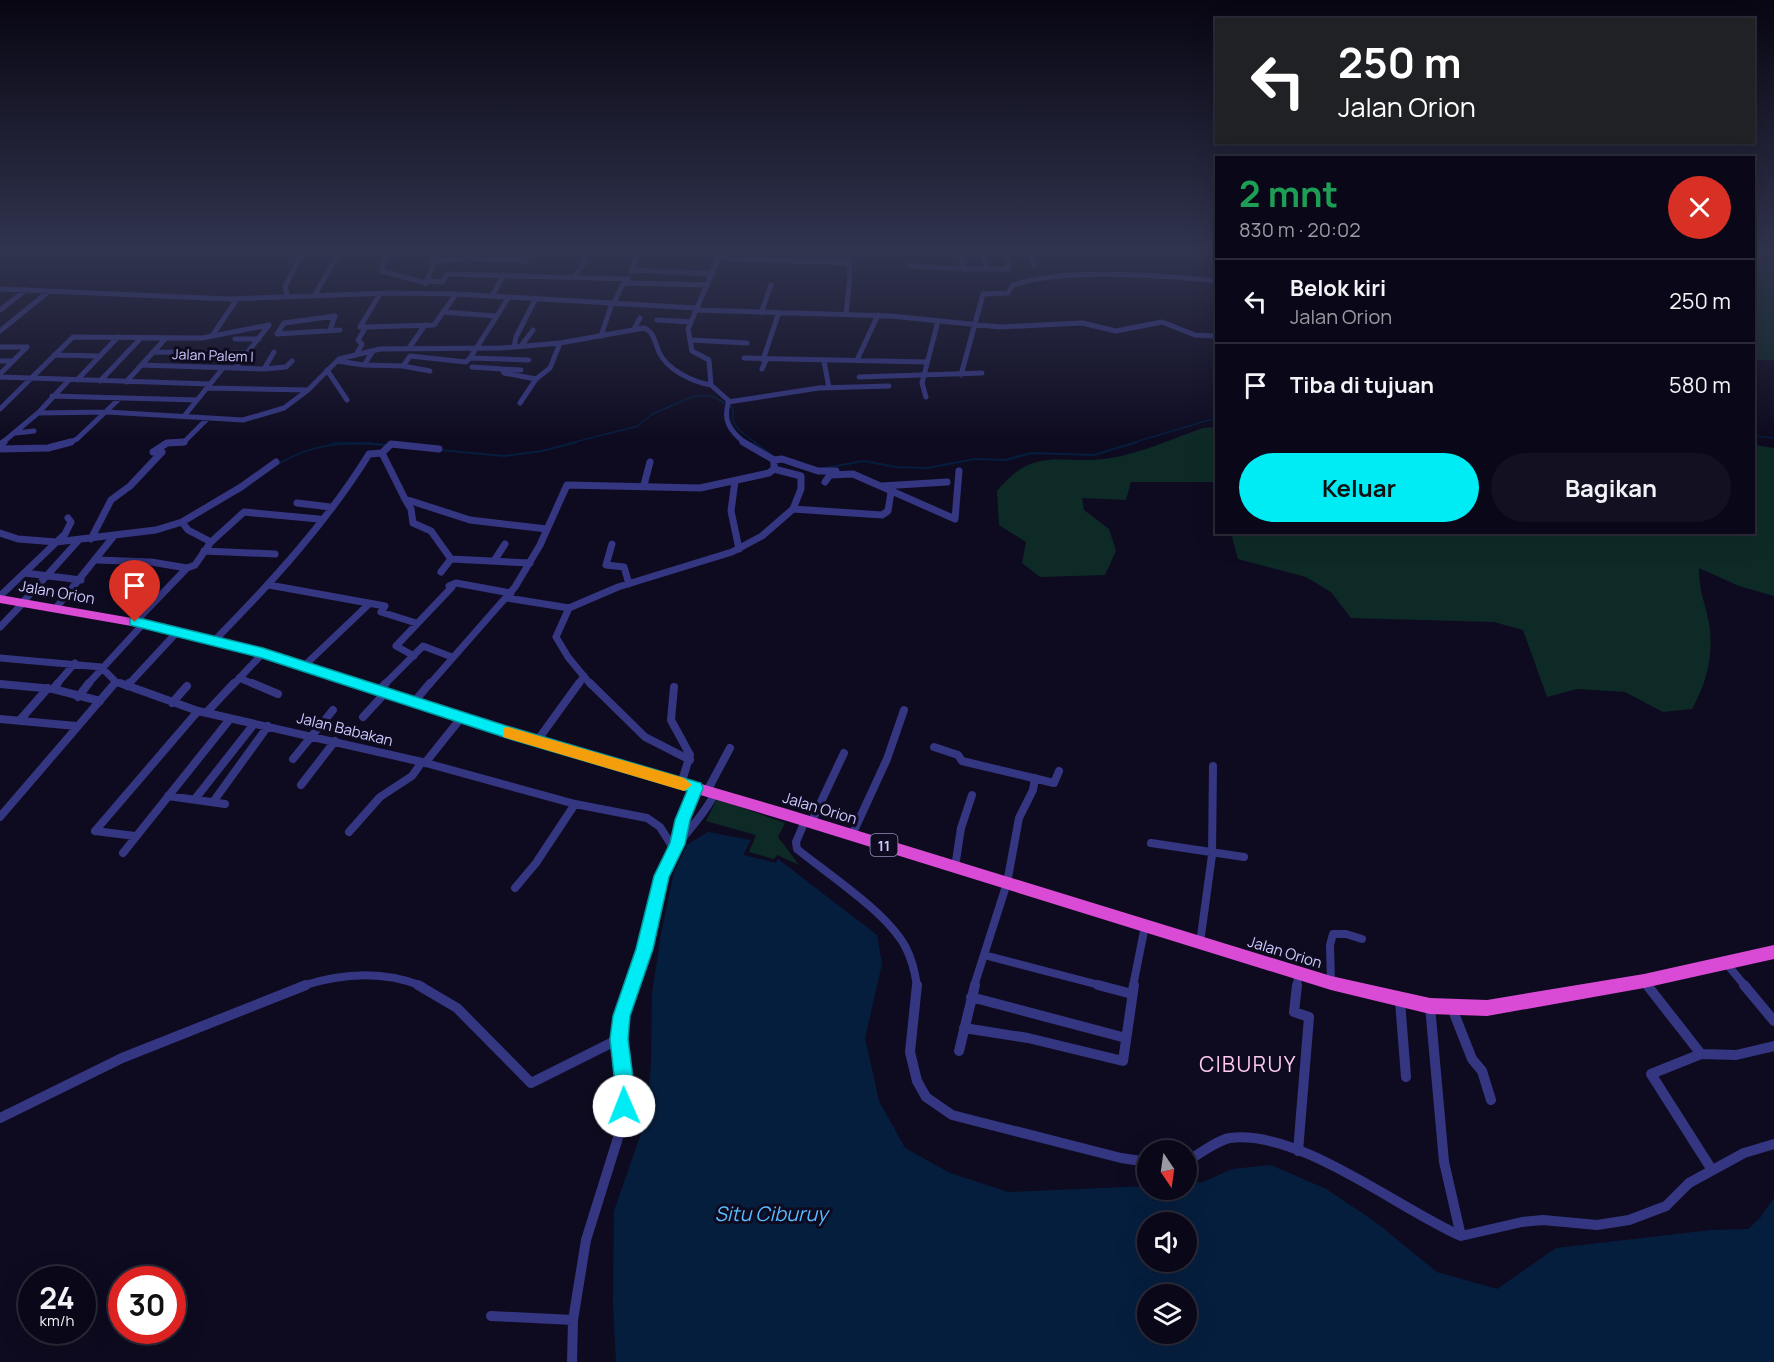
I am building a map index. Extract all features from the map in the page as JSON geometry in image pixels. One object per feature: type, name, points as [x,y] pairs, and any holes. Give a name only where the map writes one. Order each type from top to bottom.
[{"type":"highway","name":"Jalan Orion","points":[[0,597],[178,631],[263,653],[461,718],[852,835],[1331,983],[1401,1001],[1452,1008],[1487,1008],[1644,981],[1774,952]]},
{"type":"street","points":[[0,331],[3,325],[20,313]]},
{"type":"street","points":[[212,336],[228,313]]},
{"type":"street","points":[[369,313],[360,327],[434,325],[442,313]]},
{"type":"street","points":[[450,313],[496,316]]},
{"type":"street","points":[[403,366],[410,356],[466,362],[477,349],[498,313]]},
{"type":"street","points":[[514,347],[516,337],[529,313]]},
{"type":"street","points":[[601,336],[610,313]]},
{"type":"street","points":[[650,331],[661,313]]},
{"type":"street","points":[[695,313],[688,332],[693,351],[709,360],[711,385],[726,405],[725,425],[744,442],[774,460],[782,459],[818,471],[834,470],[841,473]]},
{"type":"street","points":[[754,313],[769,313]]},
{"type":"street","points":[[762,369],[779,313]]},
{"type":"street","points":[[798,313],[878,315],[1014,327],[1082,323],[1116,331],[1162,322],[1195,335],[1215,336]]},
{"type":"street","points":[[961,375],[977,313]]},
{"type":"street","points":[[857,360],[878,315]]},
{"type":"street","points":[[330,330],[335,316],[284,323],[277,335],[340,330]]},
{"type":"street","points":[[634,329],[640,318]]},
{"type":"street","points":[[657,320],[691,322]]},
{"type":"street","points":[[926,397],[922,383],[938,321]]},
{"type":"street","points":[[409,348],[425,325]]},
{"type":"street","points":[[235,368],[268,327]]},
{"type":"street","points":[[0,409],[73,337],[202,338],[280,327]]},
{"type":"street","points":[[356,355],[362,344],[358,340],[366,327]]},
{"type":"street","points":[[38,412],[107,412],[240,420],[284,408],[308,390],[335,361],[373,351],[409,348],[514,347],[560,343],[634,329],[650,331],[657,339],[662,357],[697,383],[711,385]]},
{"type":"street","points":[[521,346],[533,330]]},
{"type":"street","points":[[77,380],[118,337]]},
{"type":"street","points":[[87,396],[141,338]]},
{"type":"street","points":[[190,352],[202,338]]},
{"type":"street","points":[[126,382],[165,339]]},
{"type":"street","points":[[235,339],[259,339]]},
{"type":"street","points":[[691,340],[747,343]]},
{"type":"street","points":[[520,403],[536,379],[550,368],[560,343]]},
{"type":"street","points":[[0,347],[27,347],[0,375]]},
{"type":"street","points":[[364,364],[373,351]]},
{"type":"street","points":[[153,352],[247,353]]},
{"type":"street","points":[[264,369],[274,352]]},
{"type":"street","points":[[54,355],[99,356]]},
{"type":"street","points":[[470,358],[529,360]]},
{"type":"street","points":[[744,358],[927,362]]},
{"type":"street","points":[[512,369],[518,359]]},
{"type":"street","points":[[0,361],[13,361]]},
{"type":"street","name":"Jalan Palem I","points":[[141,365],[264,369],[285,367],[292,361]]},
{"type":"street","points":[[335,361],[403,366],[430,371]]},
{"type":"street","points":[[824,361],[829,388]]},
{"type":"street","points":[[472,367],[521,370]]},
{"type":"street","points":[[185,416],[223,368]]},
{"type":"street","points":[[502,369],[504,373],[536,379]]},
{"type":"street","points":[[327,370],[347,400]]},
{"type":"street","points":[[859,377],[982,373]]},
{"type":"street","points":[[0,375],[308,390]]},
{"type":"street","points":[[726,405],[829,388],[889,389],[887,377]]},
{"type":"street","points":[[0,447],[69,380]]},
{"type":"street","points":[[52,396],[198,400]]},
{"type":"street","points":[[0,447],[62,446],[77,439],[120,398]]},
{"type":"street","points":[[91,539],[111,500],[130,486],[162,452],[153,452],[166,442],[183,443],[208,418]]},
{"type":"street","points":[[14,434],[34,432]]},
{"type":"street","points":[[215,640],[269,585],[307,538],[319,519],[353,480],[369,454],[382,453],[390,446],[439,448]]},
{"type":"street","points":[[382,453],[411,509],[413,523],[431,531],[451,559]]},
{"type":"street","points":[[774,460],[774,469]]},
{"type":"street","points":[[0,533],[55,544],[112,538],[156,530],[182,523],[200,509],[241,487],[276,462]]},
{"type":"street","points":[[644,485],[650,462]]},
{"type":"street","points":[[414,702],[509,596],[530,563],[565,487],[572,483],[700,488],[769,473],[774,469]]},
{"type":"street","points":[[414,656],[396,646],[449,586],[456,583],[569,608],[629,584],[709,561],[739,549],[762,536],[792,509],[801,489],[801,476],[774,469]]},
{"type":"street","points":[[825,482],[827,476],[841,473],[853,474],[956,519],[959,471]]},
{"type":"street","points":[[735,481],[731,511],[739,549]]},
{"type":"street","points":[[880,486],[947,482]]},
{"type":"street","points":[[792,509],[882,515],[888,511],[891,492]]},
{"type":"street","points":[[405,499],[470,520],[547,529]]},
{"type":"street","points":[[297,503],[330,507]]},
{"type":"street","points":[[78,697],[187,568],[195,565],[211,542],[246,511],[319,519]]},
{"type":"street","points":[[0,597],[70,527],[71,522],[68,518]]},
{"type":"street","points":[[182,523],[188,530],[211,542]]},
{"type":"street","points":[[56,608],[97,560],[112,538]]},
{"type":"street","points":[[0,627],[77,542]]},
{"type":"street","points":[[494,561],[505,544]]},
{"type":"street","points":[[612,544],[606,565],[624,567],[629,584]]},
{"type":"street","points":[[204,551],[275,554]]},
{"type":"street","points":[[451,559],[530,563]]},
{"type":"street","points":[[441,572],[451,559]]},
{"type":"street","points":[[97,560],[151,562],[187,568]]},
{"type":"street","points":[[25,573],[81,580]]},
{"type":"street","points":[[269,585],[385,606],[381,612],[416,623]]},
{"type":"street","points":[[304,666],[369,604]]},
{"type":"street","points":[[569,608],[556,634],[556,640],[584,676],[643,736],[690,760]]},
{"type":"street","points":[[128,685],[178,631]]},
{"type":"street","points":[[363,717],[382,691],[423,646],[452,657]]},
{"type":"street","points":[[135,836],[95,831],[263,653]]},
{"type":"street","points":[[0,657],[104,665]]},
{"type":"street","points":[[20,721],[75,663]]},
{"type":"street","name":"Jalan Babakan","points":[[104,665],[116,682],[230,719],[335,741],[575,804],[651,819],[676,846]]},
{"type":"street","points":[[537,741],[584,676]]},
{"type":"street","points":[[239,678],[278,694]]},
{"type":"street","points":[[0,817],[116,682]]},
{"type":"street","points":[[0,684],[50,689],[100,700]]},
{"type":"street","points":[[173,702],[187,686]]},
{"type":"street","points":[[674,687],[676,694],[670,714],[671,721],[687,747],[690,760],[681,784]]},
{"type":"street","points":[[293,759],[333,710]]},
{"type":"street","points":[[852,835],[887,759],[904,710]]},
{"type":"street","points":[[349,832],[380,798],[412,776],[461,718]]},
{"type":"street","points":[[0,719],[76,726]]},
{"type":"street","points":[[123,853],[230,719]]},
{"type":"street","points":[[195,799],[254,724]]},
{"type":"street","points":[[213,802],[268,726]]},
{"type":"street","points":[[301,785],[335,741]]},
{"type":"street","points":[[934,747],[958,755],[962,761],[1035,778],[1056,782],[1059,771]]},
{"type":"street","points":[[572,1362],[573,1320],[586,1239],[622,1125],[625,1086],[619,1039],[621,1016],[644,949],[662,876],[676,846],[683,820],[706,791],[730,748]]},
{"type":"street","points":[[844,753],[796,842],[797,849],[888,923],[905,946],[914,967],[918,992],[910,1052],[917,1082],[926,1097],[952,1115],[1137,1160]]},
{"type":"street","points":[[1200,943],[1203,909],[1213,854],[1210,785],[1214,766]]},
{"type":"street","points":[[959,1051],[971,997],[1007,883],[1019,818],[1033,790],[1035,778]]},
{"type":"street","points":[[676,846],[702,817],[706,791]]},
{"type":"street","points":[[955,867],[961,828],[972,795]]},
{"type":"street","points":[[168,796],[225,804]]},
{"type":"street","points":[[515,888],[536,863],[575,804]]},
{"type":"street","points":[[1151,843],[1244,857]]},
{"type":"street","points":[[964,1028],[1028,1038],[1123,1061],[1132,994],[1145,926]]},
{"type":"street","points":[[1331,983],[1330,945],[1333,934],[1346,934],[1362,939]]},
{"type":"street","points":[[984,955],[1132,994]]},
{"type":"street","points":[[1726,963],[1774,1021]]},
{"type":"street","points":[[1298,973],[1294,1012],[1309,1017],[1298,1151]]},
{"type":"street","points":[[0,1118],[146,1046],[287,992],[323,980],[342,977],[362,975],[391,977],[434,991],[495,1045],[531,1083],[619,1039]]},
{"type":"street","points":[[1644,981],[1701,1054]]},
{"type":"street","points":[[971,997],[1126,1038]]},
{"type":"street","points":[[1401,1001],[1406,1077]]},
{"type":"street","points":[[1430,1006],[1444,1162],[1461,1236]]},
{"type":"street","points":[[1452,1008],[1472,1059],[1482,1071],[1491,1100]]},
{"type":"street","points":[[1713,1170],[1651,1074],[1701,1054],[1736,1055],[1774,1046]]},
{"type":"street","points":[[1197,1156],[1229,1138],[1269,1140],[1298,1151],[1388,1196],[1436,1225],[1461,1236],[1522,1222],[1542,1220],[1597,1225],[1629,1221],[1666,1206],[1689,1183],[1744,1153],[1774,1144]]},
{"type":"street","points":[[491,1316],[573,1320]]},
{"type":"green space","points":[[1755,313],[1774,313],[1774,360],[1755,360]]},
{"type":"green space","points":[[1215,427],[1215,482],[1131,482],[1126,500],[1082,498],[1084,510],[1109,529],[1116,551],[1105,575],[1040,577],[1022,563],[1026,542],[999,525],[997,491],[1011,476],[1024,467],[1050,460],[1093,460],[1123,456],[1203,428]]},
{"type":"green space","points":[[1755,445],[1774,448],[1774,596],[1739,586],[1699,568],[1711,646],[1702,689],[1692,709],[1663,712],[1625,692],[1577,689],[1547,697],[1523,630],[1494,622],[1351,618],[1331,592],[1306,577],[1238,559],[1231,534],[1755,534]]},
{"type":"green space","points":[[717,799],[785,823],[778,837],[799,865],[777,855],[774,859],[749,852],[756,835],[706,821]]},
{"type":"water","name":"Situ Ciburuy","points":[[708,832],[751,840],[743,855],[776,863],[778,859],[877,935],[882,964],[865,1038],[879,1101],[905,1148],[950,1173],[1008,1192],[1137,1186],[1137,1200],[1197,1200],[1197,1183],[1232,1169],[1271,1165],[1326,1189],[1374,1221],[1437,1272],[1497,1289],[1556,1248],[1711,1230],[1748,1229],[1760,1218],[1774,1198],[1774,1362],[616,1362],[613,1304],[614,1211],[645,1122],[651,1066],[652,994],[674,872],[687,845]]},
{"type":"waterway","points":[[571,443],[638,426],[652,414],[694,396],[712,396],[733,408],[733,421],[739,430],[756,443]]},
{"type":"waterway","points":[[1132,443],[1215,418]]},
{"type":"waterway","points":[[1755,436],[1774,438]]},
{"type":"waterway","points":[[440,450],[504,456],[542,451],[577,442]]},
{"type":"waterway","points":[[754,442],[771,455]]},
{"type":"waterway","points":[[825,468],[864,461],[896,467],[927,468],[975,459],[1005,460],[1032,453],[1094,455],[1137,442]]},
{"type":"waterway","points":[[332,443],[358,443]]},
{"type":"waterway","points":[[278,464],[317,448],[358,443]]},
{"type":"waterway","points":[[358,443],[372,443]]},
{"type":"waterway","points":[[358,443],[387,445]]},
{"type":"waterway","points":[[239,492],[249,485]]},
{"type":"slow traffic","points":[[508,732],[684,785]]},
{"type":"district","name":"CIBURUY","points":[[1248,1064]]},
{"type":"route","points":[[135,622],[263,653],[461,718],[696,788],[683,820],[677,844],[662,876],[644,949],[621,1016],[619,1039],[625,1086],[624,1106]]}]
